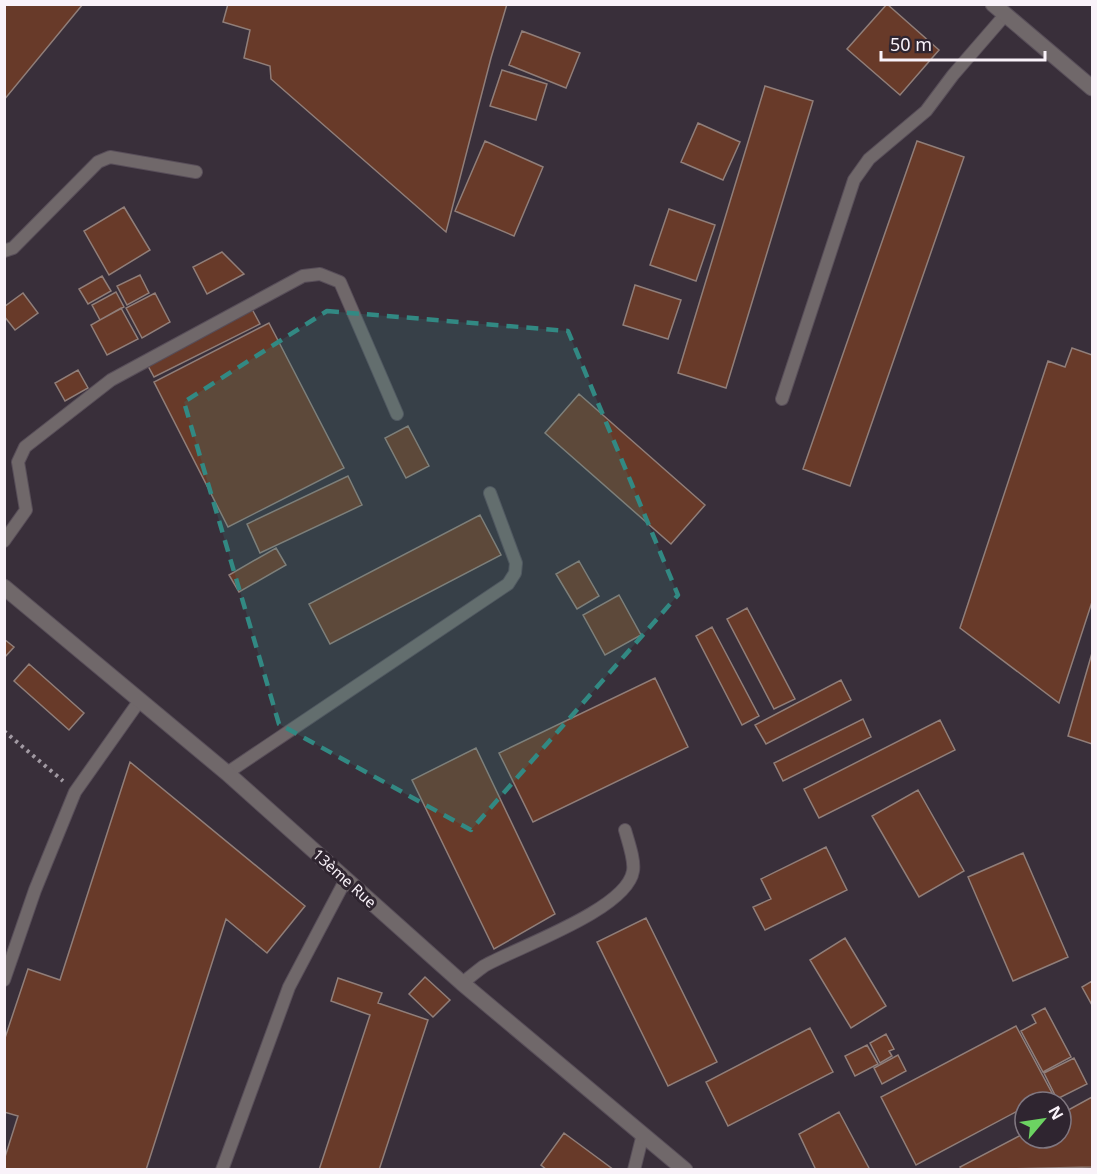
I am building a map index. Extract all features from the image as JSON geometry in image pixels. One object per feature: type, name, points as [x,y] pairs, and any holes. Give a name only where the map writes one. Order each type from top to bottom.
[{"type":"street","points":[[993,4],[1092,88]]},
{"type":"street","name":"13ème Rue","points":[[4,587],[227,773],[462,983],[686,1170]]},
{"type":"lane","points":[[782,399],[854,180],[869,159],[926,111],[953,75],[1005,15]]},
{"type":"lane","points":[[4,251],[13,248],[98,162],[110,157],[196,172]]},
{"type":"lane","points":[[4,541],[26,510],[18,462],[25,447],[111,380],[303,276],[321,274],[340,282],[397,414]]},
{"type":"lane","points":[[227,773],[508,584],[515,573],[516,563],[490,493]]},
{"type":"lane","points":[[4,980],[35,890],[75,792],[140,700]]},
{"type":"lane","points":[[462,983],[485,966],[567,927],[611,899],[626,885],[633,870],[626,830]]},
{"type":"lane","points":[[222,1170],[289,987],[346,879]]},
{"type":"lane","points":[[634,1170],[643,1134]]},
{"type":"path","points":[[4,732],[75,792]]},
{"type":"highlighted area","points":[[327,311],[568,331],[678,595],[471,830],[279,724],[184,402]]},
{"type":"building","points":[[4,4],[83,4],[4,100]]},
{"type":"building","points":[[228,4],[507,4],[446,232],[271,79],[270,66],[244,58],[250,30],[223,22]]},
{"type":"building","points":[[887,4],[939,50],[900,95],[847,49]]},
{"type":"building","points":[[522,31],[580,53],[566,88],[509,65]]},
{"type":"building","points":[[502,70],[547,84],[536,120],[490,106]]},
{"type":"building","points":[[765,86],[813,101],[726,388],[678,373]]},
{"type":"building","points":[[698,123],[740,142],[723,180],[681,162]]},
{"type":"building","points":[[485,141],[543,167],[514,236],[455,211]]},
{"type":"building","points":[[917,141],[964,157],[850,486],[803,469]]},
{"type":"building","points":[[124,207],[150,250],[109,275],[84,231]]},
{"type":"building","points":[[669,209],[715,225],[696,281],[650,265]]},
{"type":"building","points":[[222,252],[244,274],[207,294],[193,267]]},
{"type":"building","points":[[140,275],[149,293],[127,305],[117,286]]},
{"type":"building","points":[[102,276],[111,291],[88,304],[79,289]]},
{"type":"building","points":[[635,285],[681,300],[668,339],[623,325]]},
{"type":"building","points":[[116,292],[124,307],[100,320],[92,305]]},
{"type":"building","points":[[23,293],[38,313],[15,330],[4,316],[4,307]]},
{"type":"building","points":[[155,293],[170,322],[142,338],[126,308]]},
{"type":"building","points":[[121,308],[138,339],[107,355],[91,325]]},
{"type":"building","points":[[252,309],[260,324],[154,377],[147,364]]},
{"type":"building","points":[[269,323],[344,468],[228,527],[154,382]]},
{"type":"building","points":[[1072,348],[1092,355],[1092,602],[1059,703],[960,628],[1048,361],[1065,367]]},
{"type":"building","points":[[78,370],[88,388],[65,401],[55,383]]},
{"type":"building","points":[[579,394],[705,505],[671,544],[545,433]]},
{"type":"building","points":[[408,426],[429,466],[406,478],[385,438]]},
{"type":"building","points":[[348,476],[362,505],[260,553],[247,524]]},
{"type":"building","points":[[480,515],[501,555],[330,644],[309,604]]},
{"type":"building","points":[[276,548],[286,565],[239,592],[229,575]]},
{"type":"building","points":[[579,561],[599,596],[577,609],[556,574]]},
{"type":"building","points":[[619,595],[641,635],[605,655],[583,615]]},
{"type":"building","points":[[747,608],[795,699],[774,709],[727,619]]},
{"type":"building","points":[[712,627],[759,716],[742,725],[696,636]]},
{"type":"building","points":[[4,639],[14,647],[4,658]]},
{"type":"building","points":[[1092,653],[1092,744],[1068,736]]},
{"type":"building","points":[[29,664],[84,713],[69,730],[14,681]]},
{"type":"building","points":[[655,678],[688,747],[533,822],[499,753]]},
{"type":"building","points":[[841,680],[851,700],[766,744],[755,725]]},
{"type":"building","points":[[863,719],[871,737],[783,781],[774,763]]},
{"type":"building","points":[[940,720],[955,750],[819,818],[804,789]]},
{"type":"building","points":[[476,748],[555,914],[494,949],[412,780]]},
{"type":"building","points":[[130,762],[305,906],[267,953],[226,919],[146,1170],[4,1170],[4,1160],[18,1116],[4,1112],[4,1041],[28,969],[60,980]]},
{"type":"building","points":[[918,790],[964,871],[919,897],[872,816]]},
{"type":"building","points":[[826,847],[847,890],[765,930],[753,907],[771,899],[761,879]]},
{"type":"building","points":[[1023,853],[1068,957],[1013,981],[968,877]]},
{"type":"building","points":[[646,918],[717,1062],[668,1086],[597,942]]},
{"type":"building","points":[[845,938],[886,1006],[851,1028],[810,960]]},
{"type":"building","points":[[425,977],[450,1000],[433,1017],[409,994]]},
{"type":"building","points":[[338,978],[382,993],[378,1003],[428,1020],[379,1170],[319,1170],[370,1015],[331,1001]]},
{"type":"building","points":[[1092,981],[1092,1005],[1082,987]]},
{"type":"building","points":[[1045,1008],[1071,1057],[1043,1072],[1021,1031],[1036,1023],[1032,1015]]},
{"type":"building","points":[[1016,1026],[1050,1090],[1013,1090],[1013,1113],[916,1165],[881,1097]]},
{"type":"building","points":[[810,1028],[833,1072],[728,1126],[706,1082]]},
{"type":"building","points":[[886,1034],[894,1049],[889,1051],[892,1056],[880,1063],[870,1043]]},
{"type":"building","points":[[867,1045],[878,1064],[855,1076],[845,1056]]},
{"type":"building","points":[[898,1055],[906,1071],[882,1084],[874,1068]]},
{"type":"building","points":[[1074,1058],[1087,1084],[1073,1091],[1052,1090],[1044,1073]]},
{"type":"building","points":[[1092,1097],[1092,1167],[962,1170],[960,1167],[1013,1139],[1013,1150],[1073,1150],[1073,1107]]},
{"type":"building","points":[[839,1112],[870,1170],[816,1170],[799,1134]]},
{"type":"building","points":[[564,1133],[614,1170],[547,1170],[541,1165]]}]
